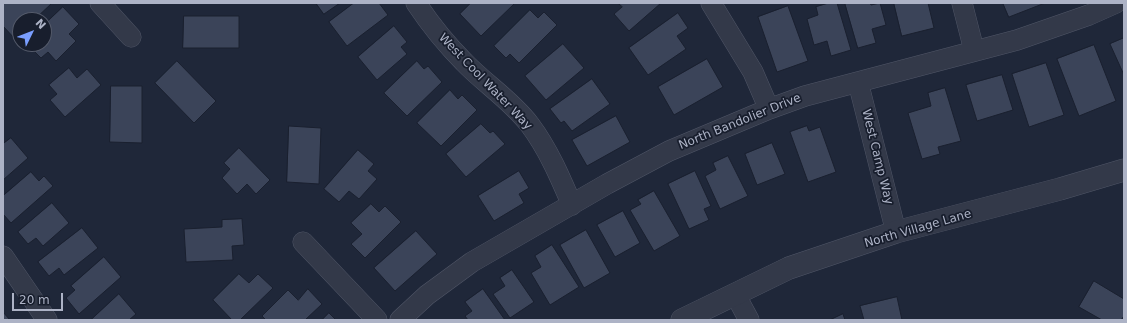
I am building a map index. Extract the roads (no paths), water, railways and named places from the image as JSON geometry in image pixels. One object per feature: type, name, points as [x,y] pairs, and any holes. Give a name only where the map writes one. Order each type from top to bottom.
[{"type":"street","points":[[100,3],[131,37]]},
{"type":"street","name":"West Cool Water Way","points":[[416,3],[430,23],[464,62],[501,94],[530,125],[551,158],[572,205]]},
{"type":"street","points":[[711,3],[752,72],[769,109]]},
{"type":"street","points":[[962,3],[974,50]]},
{"type":"street","name":"North Bandolier Drive","points":[[400,320],[427,295],[472,262],[607,184],[669,151],[769,109],[805,96],[974,50],[1017,40],[1089,15],[1116,3]]},
{"type":"street","name":"West Camp Way","points":[[858,82],[896,232]]},
{"type":"street","name":"North Village Lane","points":[[682,320],[789,268],[896,232],[1053,191],[1124,170]]},
{"type":"street","points":[[303,242],[378,320]]},
{"type":"street","points":[[3,256],[47,320]]},
{"type":"street","points":[[726,298],[749,320]]},
{"type":"street","name":"North Village Lane","points":[[698,320],[726,298]]}]
